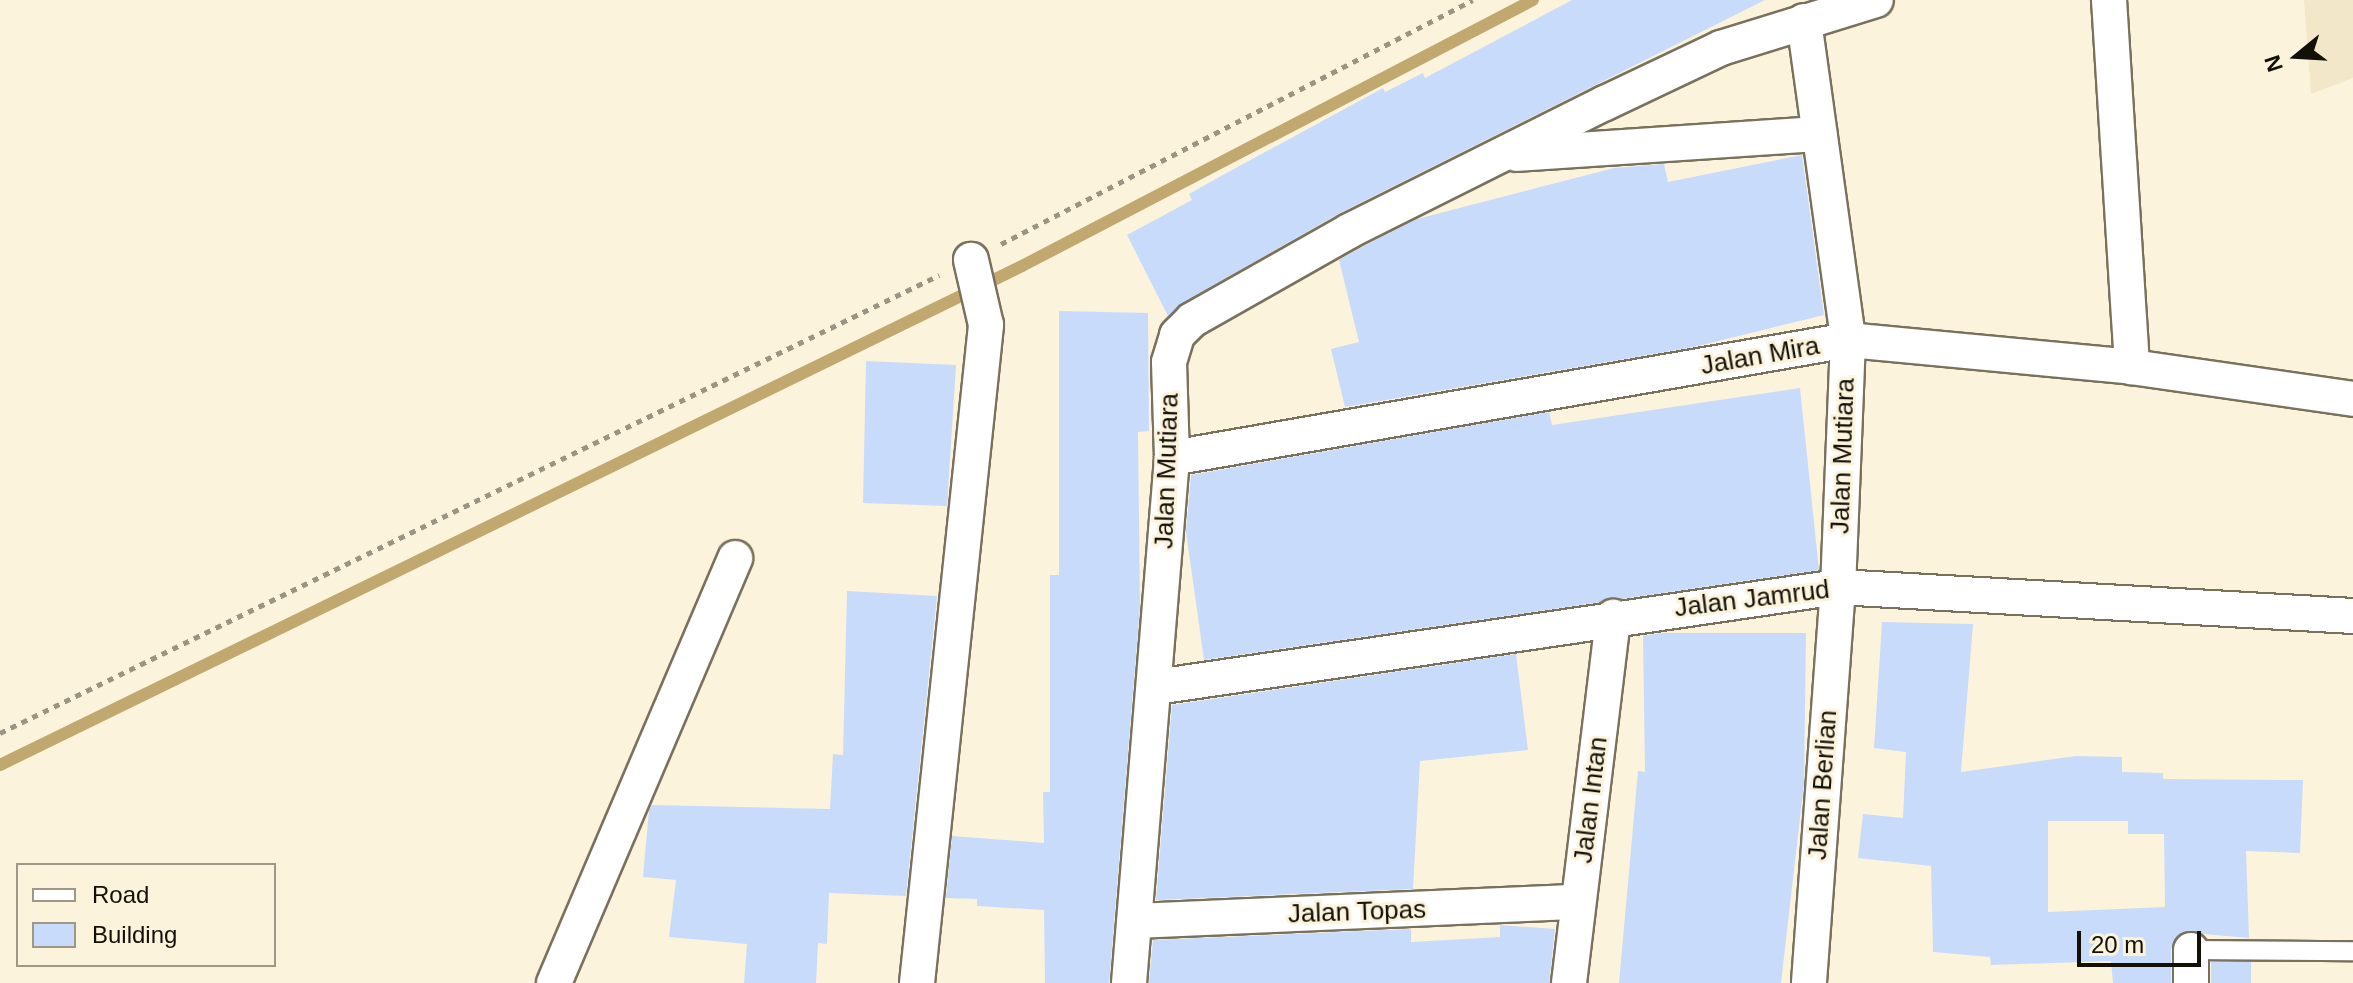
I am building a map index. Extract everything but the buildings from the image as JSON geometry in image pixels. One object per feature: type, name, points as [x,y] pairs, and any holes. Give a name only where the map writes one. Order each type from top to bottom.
[{"type":"street","points":[[1804,21],[1876,0]]},
{"type":"street","points":[[2109,0],[2132,367]]},
{"type":"street","name":"Jalan Mutiara","points":[[1129,983],[1156,687],[1172,458],[1169,362],[1177,335],[1192,320],[1349,231],[1721,48],[1804,21],[1848,340],[1838,587]]},
{"type":"street","name":"Jalan Mutiara","points":[[1505,155],[1819,134]]},
{"type":"street","points":[[917,983],[979,419],[986,325],[972,264]]},
{"type":"street","name":"Jalan Mira","points":[[1172,458],[1848,340],[2132,367],[2353,399]]},
{"type":"street","points":[[554,983],[735,558]]},
{"type":"street","name":"Jalan Jamrud","points":[[1156,687],[1613,617],[1838,587],[2353,616]]},
{"type":"street","name":"Jalan Berlian","points":[[1809,983],[1838,587]]},
{"type":"street","name":"Jalan Intan","points":[[1569,983],[1613,617]]},
{"type":"street","name":"Jalan Topas","points":[[1135,921],[1578,902]]},
{"type":"lane","points":[[2191,966],[2353,951]]},
{"type":"path","points":[[0,733],[972,264],[1473,0]]},
{"type":"shaded area","points":[[2304,0],[2353,0],[2353,78],[2311,94]]},
{"type":"waterway","points":[[0,765],[1022,266],[1533,0]]}]
